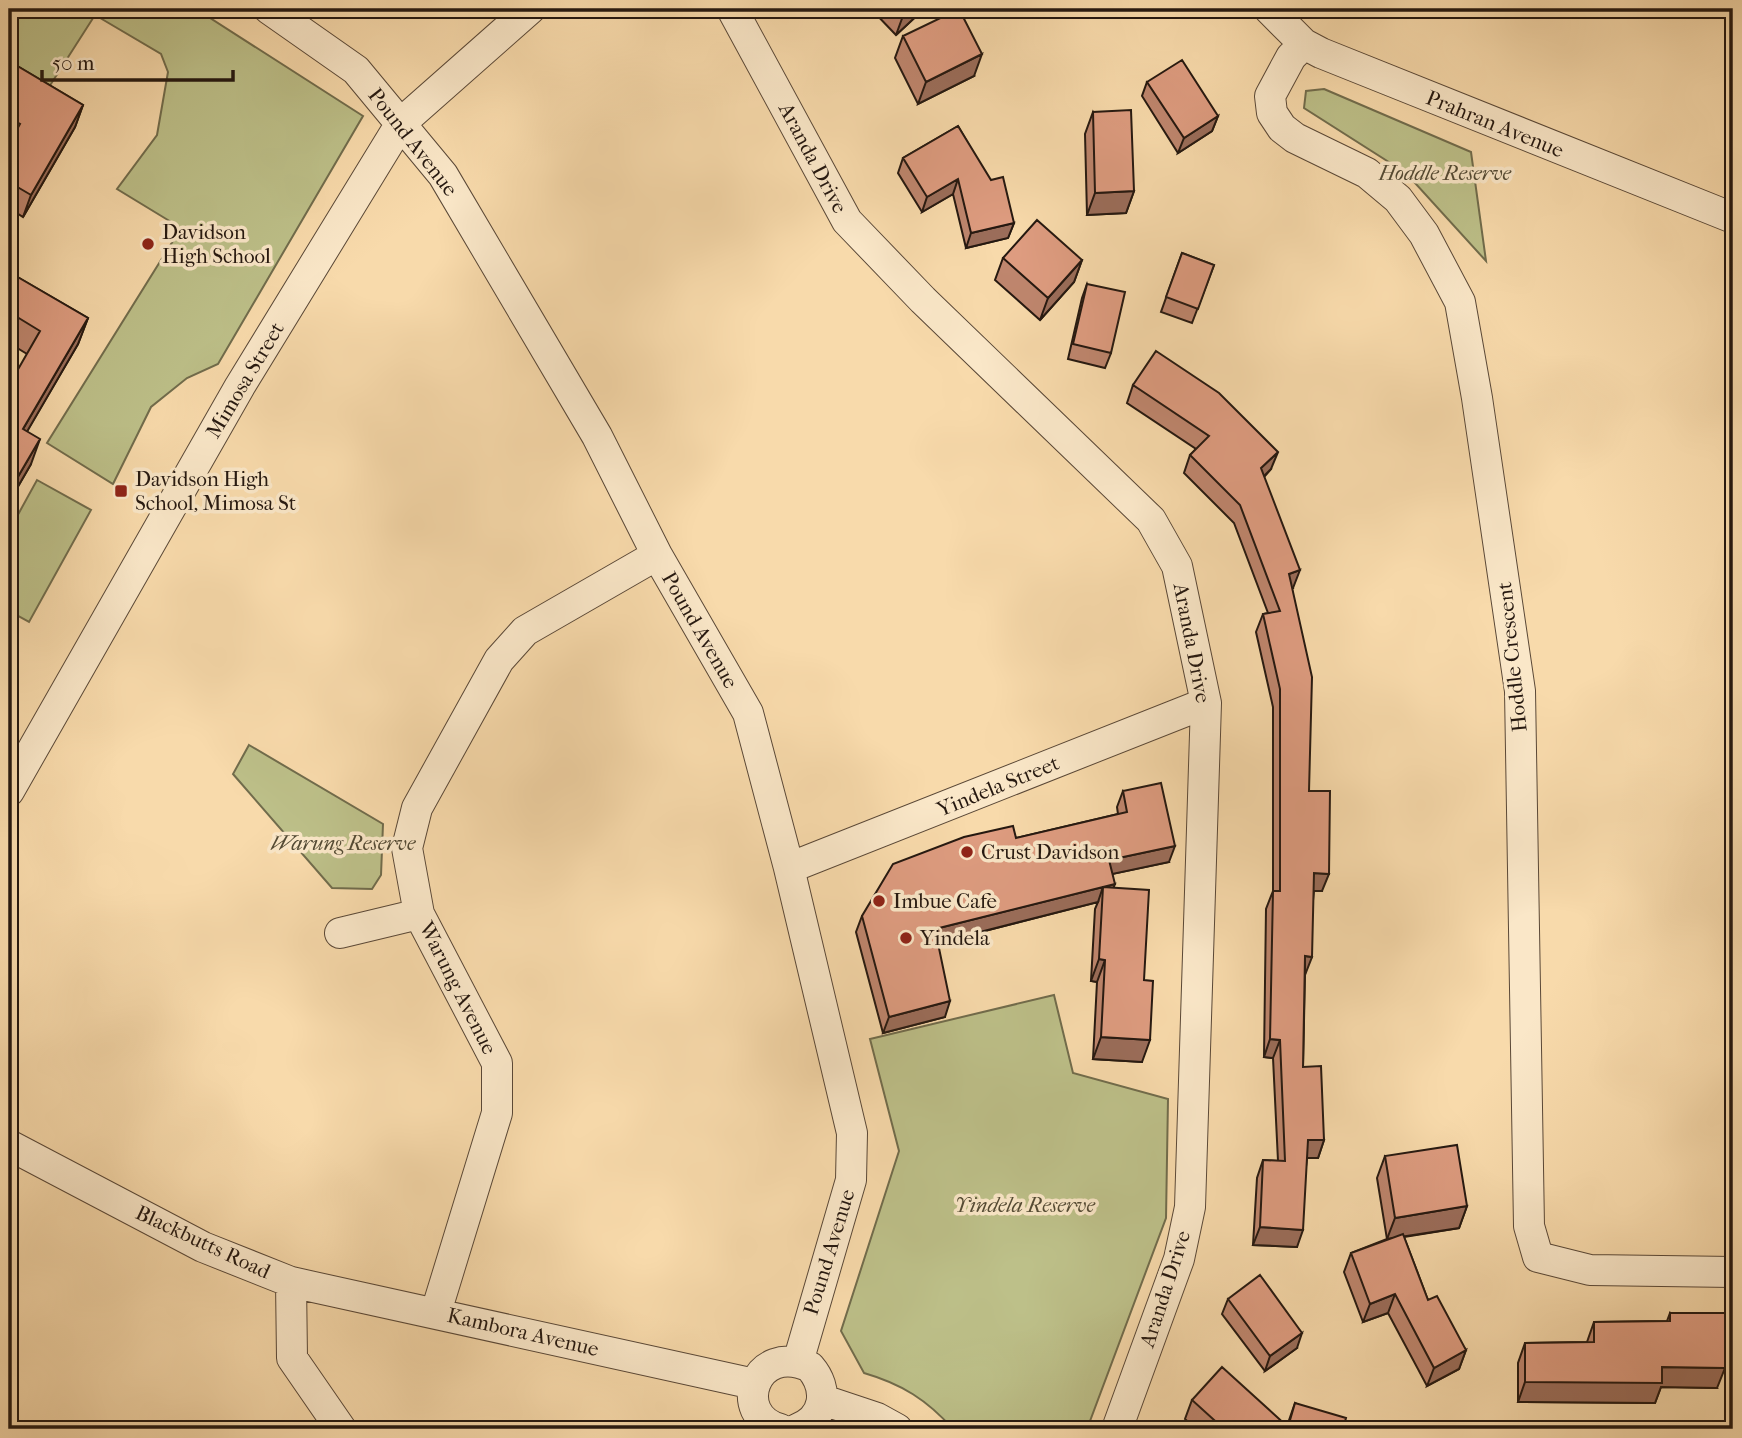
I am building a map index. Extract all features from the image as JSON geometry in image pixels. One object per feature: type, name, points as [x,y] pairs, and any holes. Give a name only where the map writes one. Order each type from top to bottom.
[{"type":"street","name":"Pound Avenue","points":[[269,9],[356,70],[443,175],[597,436],[657,555],[748,713],[789,868],[852,1133],[850,1180],[798,1362]]},
{"type":"street","name":"Mimosa Street","points":[[9,791],[240,386],[401,123],[530,9]]},
{"type":"street","name":"Aranda Drive","points":[[732,9],[847,221],[923,300],[1151,520],[1177,566],[1206,704],[1190,1207],[1179,1259],[1117,1429]]},
{"type":"street","name":"Prahran Avenue","points":[[1269,9],[1304,44],[1430,98],[1733,218]]},
{"type":"street","name":"Hoddle Crescent","points":[[1304,44],[1291,57],[1270,96],[1272,113],[1282,128],[1295,138],[1367,173],[1398,199],[1424,234],[1460,302],[1520,691],[1529,1226],[1538,1257],[1590,1270],[1733,1272]]},
{"type":"street","name":"Warung Avenue","points":[[436,1312],[497,1113],[497,1063],[419,914],[407,848],[417,808],[499,660],[525,631],[657,555]]},
{"type":"street","name":"Yindela Street","points":[[789,868],[1206,704]]},
{"type":"street","points":[[340,933],[419,914]]},
{"type":"street","name":"Blackbutts Road","points":[[9,1145],[203,1247],[291,1282],[292,1358],[341,1429]]},
{"type":"street","name":"Kambora Avenue","points":[[291,1282],[754,1384]]},
{"type":"street","points":[[768,1427],[754,1405],[754,1384],[759,1374],[777,1362],[798,1362],[810,1367],[818,1376],[823,1400],[814,1419],[797,1429]]},
{"type":"street","points":[[823,1400],[877,1418],[897,1429]]},
{"type":"green space","points":[[9,9],[196,9],[363,116],[218,364],[187,378],[151,407],[113,484],[47,443],[181,228],[117,189],[157,135],[168,72],[161,54],[95,15],[42,98],[9,78]]},
{"type":"green space","name":"Hoddle Reserve","points":[[1324,89],[1471,152],[1486,261],[1406,173],[1304,108],[1306,91]]},
{"type":"green space","points":[[37,480],[91,510],[29,622],[9,611],[9,531]]},
{"type":"green space","name":"Warung Reserve","points":[[249,745],[383,824],[381,875],[372,889],[332,888],[233,774]]},
{"type":"green space","name":"Yindela Reserve","points":[[1054,995],[1073,1073],[1168,1099],[1166,1218],[1087,1429],[953,1429],[913,1394],[864,1373],[841,1331],[899,1151],[870,1039]]},
{"type":"building","points":[[959,9],[982,54],[926,82],[903,36]]},
{"type":"building","points":[[1182,60],[1218,116],[1184,138],[1147,82]]},
{"type":"building","points":[[9,61],[83,105],[31,195],[9,182],[9,144],[20,124],[9,118]]},
{"type":"building","points":[[1131,110],[1134,191],[1095,193],[1093,112]]},
{"type":"building","points":[[958,126],[991,180],[1003,177],[1014,223],[971,233],[958,179],[927,197],[903,158]]},
{"type":"building","points":[[1037,220],[1082,260],[1048,298],[1003,258]]},
{"type":"building","points":[[1182,253],[1214,265],[1198,309],[1166,297]]},
{"type":"building","points":[[9,272],[88,318],[23,429],[40,439],[9,492],[9,385],[40,331],[9,312]]},
{"type":"building","points":[[1087,284],[1125,292],[1111,353],[1073,344]]},
{"type":"building","points":[[1156,351],[1219,393],[1278,452],[1261,468],[1300,570],[1289,574],[1312,677],[1309,791],[1330,791],[1329,874],[1314,873],[1312,957],[1305,956],[1303,1067],[1321,1066],[1324,1140],[1308,1140],[1303,1230],[1260,1227],[1263,1160],[1285,1161],[1280,1040],[1270,1039],[1273,891],[1280,891],[1280,689],[1263,614],[1280,611],[1240,505],[1190,455],[1209,436],[1133,385]]},
{"type":"building","points":[[1161,783],[1175,846],[1109,860],[1115,884],[935,929],[950,1001],[889,1017],[862,916],[893,864],[964,837],[1013,826],[1016,838],[1127,812],[1123,791]]},
{"type":"building","points":[[1103,887],[1149,890],[1144,980],[1153,981],[1150,1040],[1101,1037],[1105,960],[1099,959]]},
{"type":"building","points":[[1457,1145],[1467,1206],[1395,1218],[1385,1156]]},
{"type":"building","points":[[1403,1234],[1428,1300],[1437,1296],[1466,1350],[1434,1368],[1395,1294],[1370,1304],[1351,1253]]},
{"type":"building","points":[[1260,1275],[1302,1333],[1270,1356],[1228,1299]]},
{"type":"building","points":[[1670,1313],[1725,1313],[1725,1368],[1662,1367],[1662,1383],[1525,1382],[1525,1343],[1594,1342],[1594,1322],[1670,1321]]},
{"type":"building","points":[[1222,1367],[1288,1427],[1295,1403],[1346,1418],[1343,1429],[1224,1429],[1192,1400]]},
{"type":"place","name":"Davidson High School","points":[[148,244]]},
{"type":"place","name":"Davidson High School, Mimosa St","points":[[121,491]]},
{"type":"place","name":"Crust Davidson","points":[[967,852]]},
{"type":"place","name":"Imbue Cafe","points":[[879,901]]},
{"type":"place","name":"Yindela","points":[[906,938]]}]
